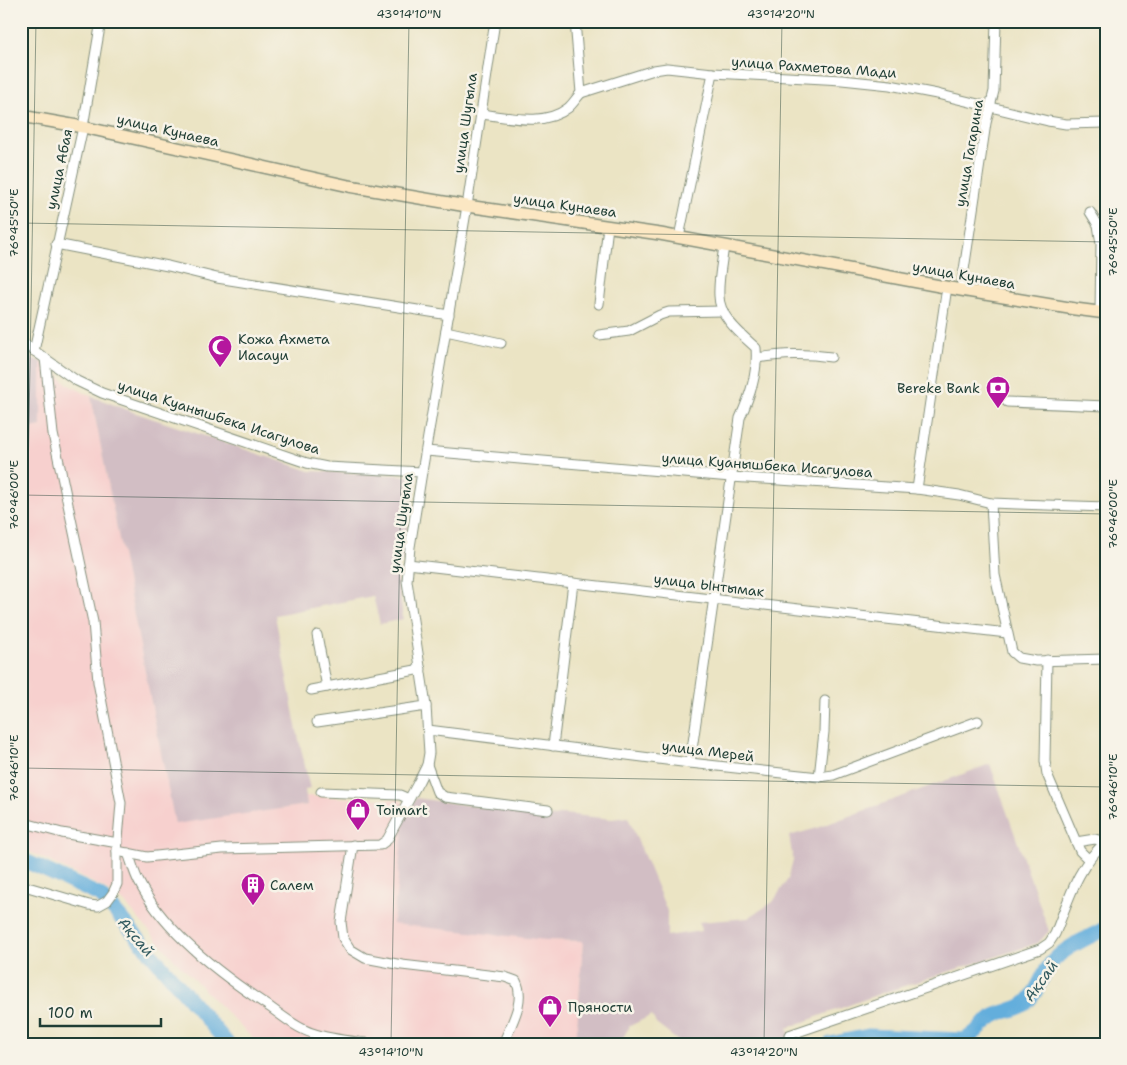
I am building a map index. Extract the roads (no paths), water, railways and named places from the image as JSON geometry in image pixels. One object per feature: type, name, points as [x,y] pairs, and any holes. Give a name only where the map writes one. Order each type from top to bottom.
[{"type":"main road","name":"улица Кунаева","points":[[21,116],[83,126],[349,186],[467,206],[679,237],[961,290],[1103,312]]},
{"type":"street","name":"улица Абая","points":[[34,350],[83,126],[101,21]]},
{"type":"street","name":"улица Шугыла","points":[[21,822],[117,847],[128,853],[147,857],[222,849],[380,845],[387,840],[426,765],[429,753],[426,706],[407,581],[408,564],[467,206],[495,21]]},
{"type":"street","points":[[481,114],[528,120],[547,119],[568,108],[581,93],[575,21]]},
{"type":"street","name":"улица Гагарина","points":[[961,290],[989,106],[994,91],[996,21]]},
{"type":"street","name":"улица Рахметова Мади","points":[[581,93],[654,70],[667,68],[713,73],[842,80],[890,86],[937,94],[1066,124],[1106,123]]},
{"type":"street","points":[[679,237],[713,73]]},
{"type":"street","points":[[1090,212],[1098,225],[1101,244],[1103,312]]},
{"type":"street","points":[[599,304],[608,226]]},
{"type":"street","points":[[56,244],[168,266],[217,278],[449,315]]},
{"type":"street","points":[[690,763],[740,418],[751,392],[757,358],[756,348],[736,330],[723,311],[718,298],[724,246]]},
{"type":"street","points":[[917,489],[946,287]]},
{"type":"street","points":[[599,335],[629,331],[660,314],[669,312],[723,311]]},
{"type":"street","points":[[446,330],[501,343]]},
{"type":"street","name":"улица Куанышбека Исагулова","points":[[21,344],[34,350],[77,381],[102,393],[307,463],[328,467],[422,472]]},
{"type":"street","points":[[757,358],[804,353],[831,357]]},
{"type":"street","points":[[21,885],[89,905],[98,906],[107,901],[117,884],[117,847],[121,802],[98,682],[93,622],[53,434],[45,358]]},
{"type":"street","points":[[1007,402],[1106,406]]},
{"type":"street","name":"улица Куанышбека Исагулова","points":[[426,451],[731,477],[917,489],[959,495],[991,503],[1106,507]]},
{"type":"street","points":[[991,503],[995,575],[1012,652],[1019,658],[1036,661],[1106,659]]},
{"type":"street","name":"улица Ынтымак","points":[[408,564],[1007,633]]},
{"type":"street","points":[[553,746],[573,583]]},
{"type":"street","points":[[317,635],[327,687]]},
{"type":"street","points":[[1047,660],[1045,761],[1047,774],[1080,852],[1088,859]]},
{"type":"street","points":[[311,690],[421,669]]},
{"type":"street","points":[[819,777],[825,701]]},
{"type":"street","points":[[317,722],[426,706]]},
{"type":"street","name":"улица Мерей","points":[[428,730],[819,777],[833,775],[978,721]]},
{"type":"street","points":[[426,765],[437,792],[445,797],[548,810]]},
{"type":"street","points":[[321,792],[400,795],[409,799]]},
{"type":"street","points":[[789,1035],[1040,949],[1049,943],[1055,934],[1088,859],[1106,842],[1096,839],[1076,842]]},
{"type":"street","points":[[352,845],[341,922],[343,938],[350,949],[365,958],[402,966],[505,977],[516,981],[520,988],[520,1001],[503,1044]]},
{"type":"street","points":[[128,853],[139,882],[153,904],[177,933],[204,958],[248,992],[302,1029],[312,1034],[334,1039],[372,1044]]},
{"type":"waterway","name":"Ақсай","points":[[21,859],[99,895],[114,910],[228,1044]]},
{"type":"waterway","name":"Ақсай","points":[[830,1044],[868,1036],[964,1040],[994,1016],[1026,1003],[1034,993],[1049,966],[1059,956],[1071,947],[1106,928]]},
{"type":"place","name":"Кожа Ахмета Иасауи","points":[[220,368]]},
{"type":"place","name":"Bereke Bank","points":[[998,409]]},
{"type":"place","name":"Toimart","points":[[358,831]]},
{"type":"place","name":"Салем","points":[[253,906]]},
{"type":"place","name":"Пряности","points":[[550,1028]]}]
